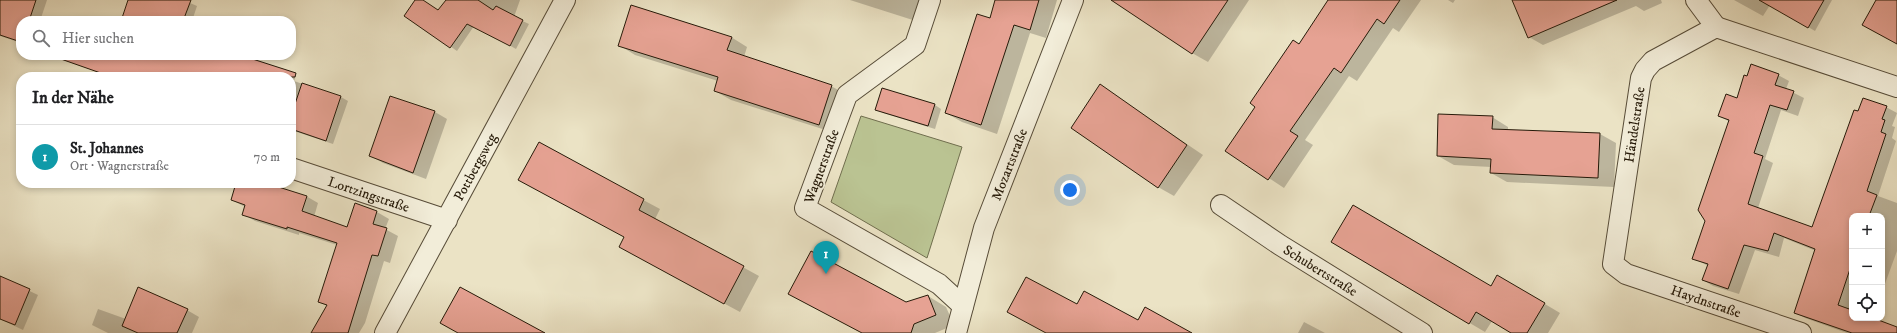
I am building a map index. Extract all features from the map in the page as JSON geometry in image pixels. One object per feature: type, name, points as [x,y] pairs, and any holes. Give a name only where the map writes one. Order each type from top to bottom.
[{"type":"street","name":"Pottbergsweg","points":[[384,333],[447,220],[565,0]]},
{"type":"street","name":"Wagnerstraße","points":[[930,0],[915,45],[847,95],[805,208],[939,284],[963,306]]},
{"type":"street","name":"Mozartstraße","points":[[956,333],[984,228],[1073,0]]},
{"type":"street","points":[[1696,0],[1716,27],[1897,87]]},
{"type":"street","name":"Händelstraße","points":[[1613,264],[1641,78],[1645,70],[1654,62],[1716,27]]},
{"type":"street","name":"Lortzingstraße","points":[[296,170],[447,220]]},
{"type":"street","name":"Schubertstraße","points":[[1221,205],[1280,245],[1422,333]]},
{"type":"street","name":"Haydnstraße","points":[[1613,264],[1626,274],[1801,333]]},
{"type":"green space","points":[[861,116],[962,147],[927,258],[831,202]]},
{"type":"building","points":[[0,0],[36,0],[31,16],[16,16],[16,40],[0,35]]},
{"type":"building","points":[[128,0],[191,0],[185,16],[123,16]]},
{"type":"building","points":[[415,0],[423,0],[438,10],[446,0],[478,0],[493,10],[496,6],[523,20],[510,46],[467,24],[450,48],[404,16]]},
{"type":"building","points":[[995,0],[1039,0],[1030,30],[1014,25],[981,125],[945,113],[977,14],[990,18]]},
{"type":"building","points":[[1111,0],[1228,0],[1192,54]]},
{"type":"building","points":[[1328,0],[1400,0],[1384,24],[1377,19],[1341,73],[1334,68],[1290,131],[1298,136],[1268,180],[1225,151],[1255,107],[1250,103],[1293,40],[1299,44]]},
{"type":"building","points":[[1512,0],[1617,0],[1528,38]]},
{"type":"building","points":[[1759,0],[1824,0],[1808,28]]},
{"type":"building","points":[[1876,0],[1897,0],[1897,44],[1862,25]]},
{"type":"building","points":[[631,5],[732,37],[727,50],[832,85],[819,125],[714,91],[718,77],[618,46]]},
{"type":"building","points":[[64,60],[256,60],[293,72],[98,72]]},
{"type":"building","points":[[1751,64],[1779,74],[1775,85],[1794,91],[1787,110],[1770,105],[1754,153],[1763,156],[1748,204],[1812,227],[1854,110],[1858,111],[1863,98],[1887,106],[1882,119],[1885,120],[1881,132],[1886,134],[1867,191],[1877,195],[1870,213],[1849,213],[1849,272],[1838,305],[1849,309],[1849,321],[1881,321],[1897,327],[1897,333],[1852,333],[1794,313],[1815,249],[1774,233],[1768,251],[1744,245],[1728,289],[1702,280],[1708,264],[1692,259],[1705,221],[1698,210],[1729,120],[1718,116],[1726,94],[1737,98],[1744,75],[1747,76]]},
{"type":"building","points":[[302,83],[341,96],[326,141],[296,131],[296,101]]},
{"type":"building","points":[[1100,84],[1187,145],[1158,188],[1071,128]]},
{"type":"building","points":[[882,88],[935,104],[928,126],[875,110]]},
{"type":"building","points":[[390,96],[435,111],[413,173],[369,156]]},
{"type":"building","points":[[1438,114],[1493,116],[1492,129],[1600,133],[1598,178],[1490,173],[1491,159],[1437,156]]},
{"type":"building","points":[[539,142],[644,199],[639,210],[744,266],[724,304],[619,247],[624,237],[518,180]]},
{"type":"building","points":[[235,188],[282,188],[307,196],[302,211],[347,227],[355,203],[377,211],[373,224],[387,228],[378,256],[372,255],[348,333],[311,333],[327,305],[318,302],[337,243],[287,227],[287,229],[242,215],[245,205],[231,200]]},
{"type":"building","points":[[1353,205],[1491,286],[1497,275],[1545,303],[1527,333],[1511,333],[1476,312],[1469,324],[1331,242]]},
{"type":"building","points":[[811,251],[906,302],[928,295],[936,315],[914,324],[911,333],[862,333],[788,294]]},
{"type":"building","points":[[0,276],[30,289],[15,325],[0,319]]},
{"type":"building","points":[[1026,277],[1077,304],[1084,291],[1138,320],[1145,307],[1192,333],[1046,333],[1007,312]]},
{"type":"building","points":[[138,287],[188,309],[177,333],[138,333],[122,326]]},
{"type":"building","points":[[460,287],[545,333],[458,333],[440,323]]},
{"type":"place","name":"St. Johannes","points":[[826,274]]}]
